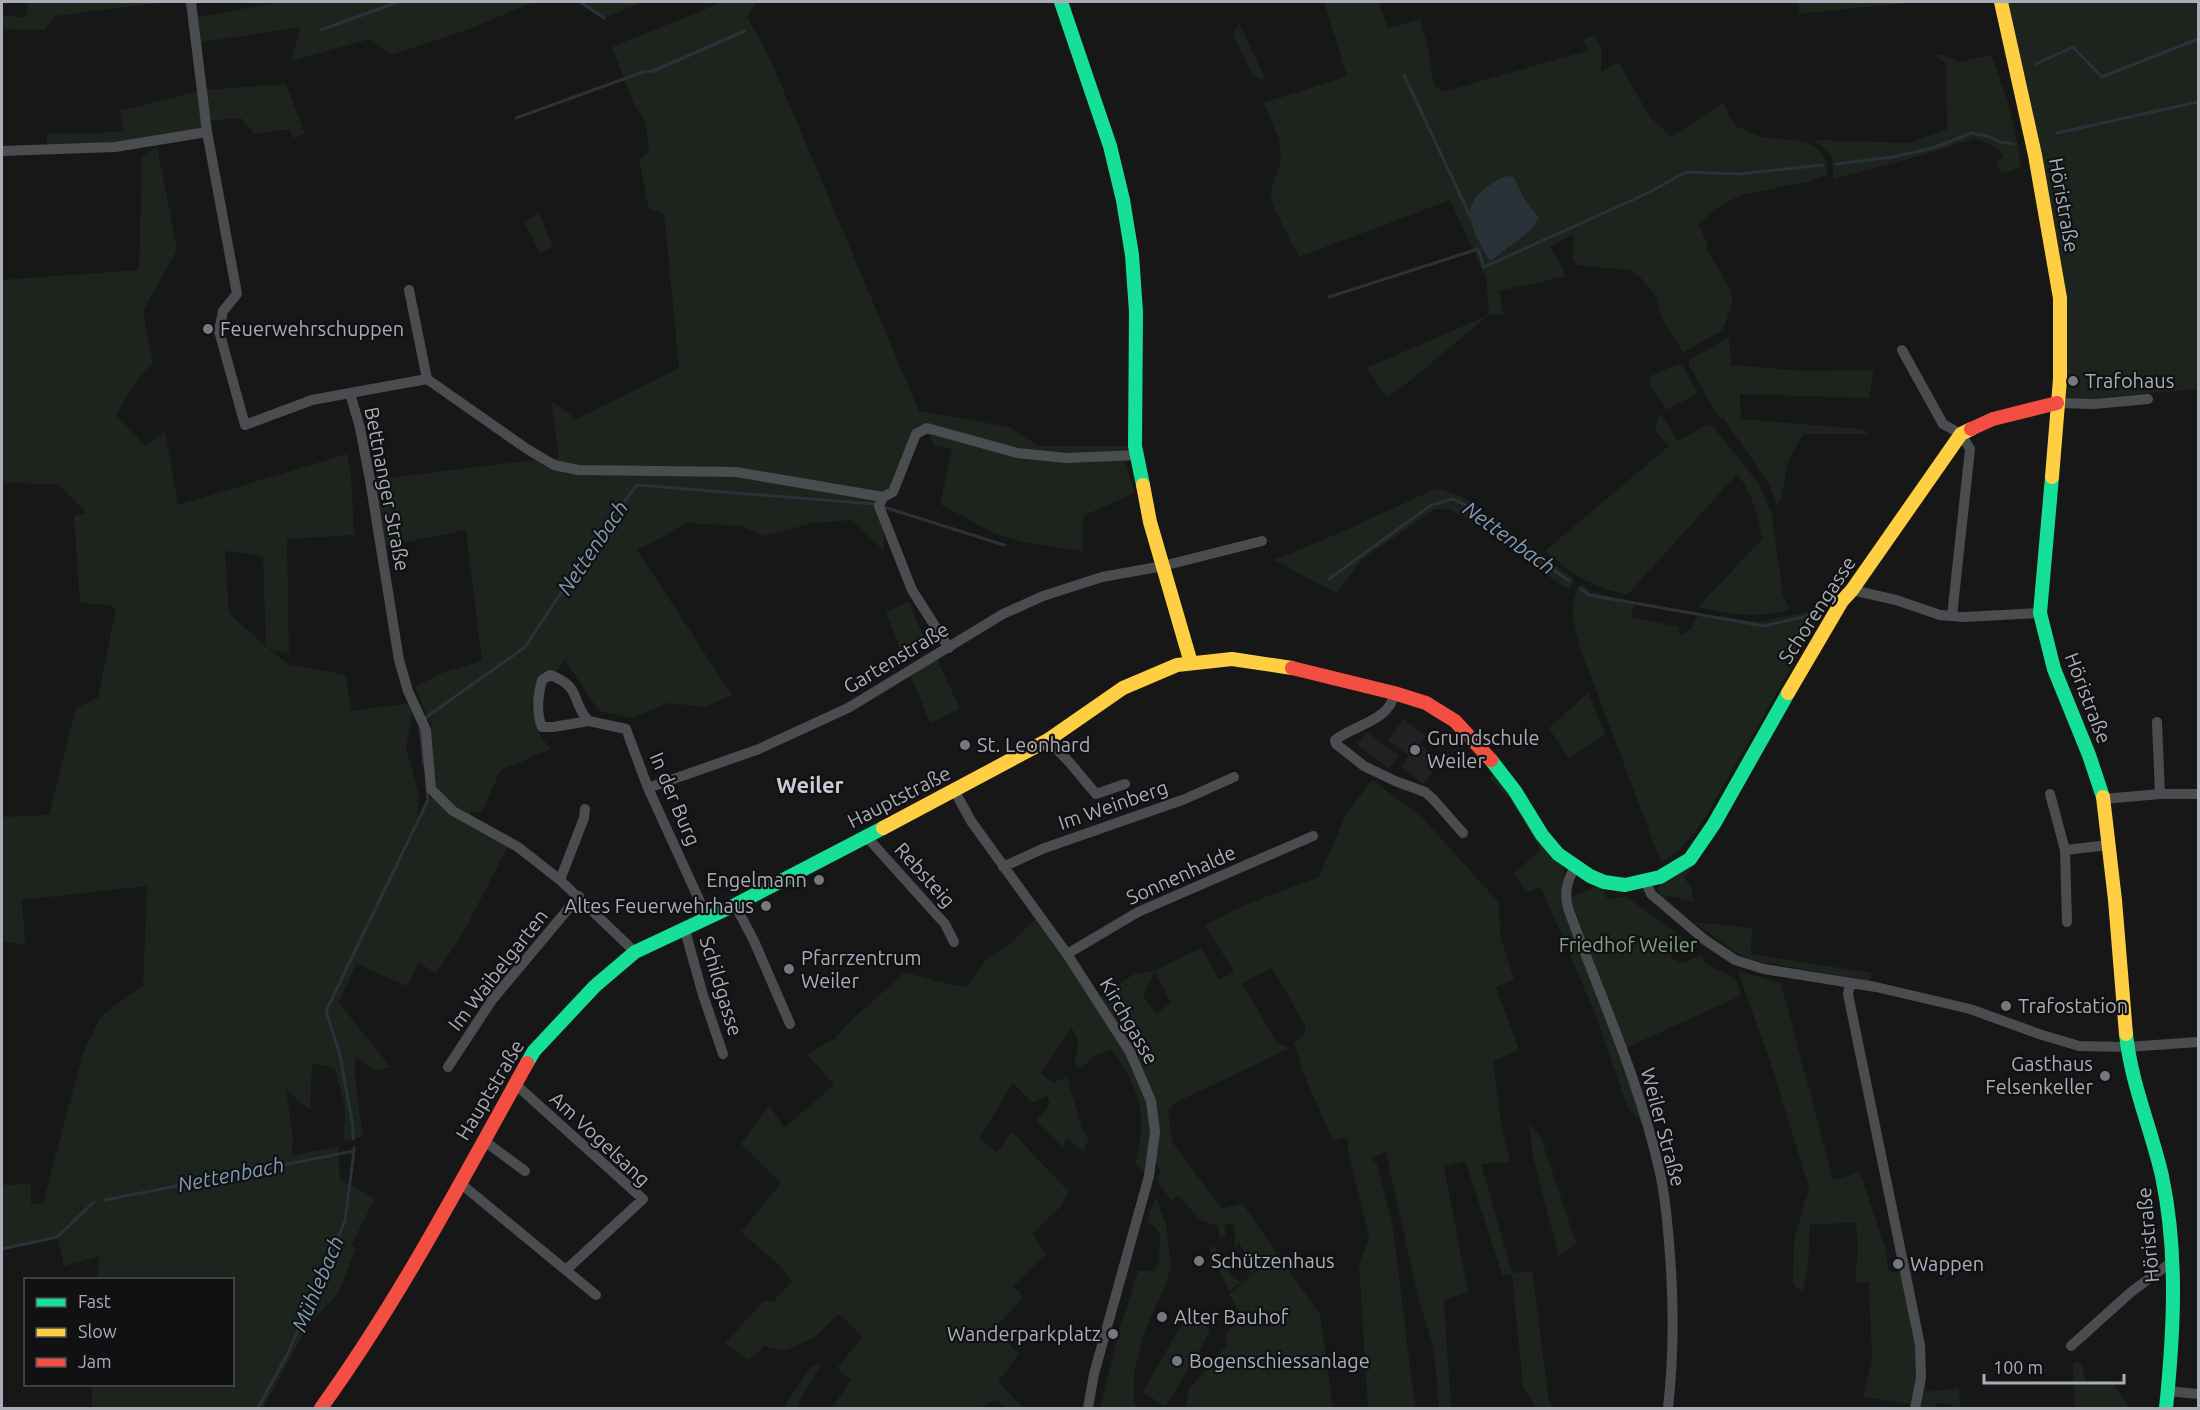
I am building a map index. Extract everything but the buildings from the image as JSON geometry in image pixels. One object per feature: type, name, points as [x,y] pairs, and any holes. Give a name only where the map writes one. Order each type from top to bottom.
[{"type":"street","points":[[2,151],[115,147],[207,132],[191,2]]},
{"type":"street","points":[[1061,2],[1110,146],[1123,200],[1132,255],[1136,312],[1136,446],[1150,522],[1191,663]]},
{"type":"street","name":"Höristraße","points":[[2001,2],[2036,154],[2060,298],[2060,379],[2040,613],[2060,686],[2090,757],[2103,799],[2116,897],[2127,1047],[2141,1111],[2161,1172],[2167,1201],[2173,1261],[2172,1350],[2166,1408]]},
{"type":"street","name":"Bettnanger Straße","points":[[207,132],[237,294],[223,311],[219,331],[245,425],[312,400],[350,393],[360,428],[370,480],[399,660],[408,690],[426,730],[430,789],[453,811],[518,847],[560,880],[635,952]]},
{"type":"street","points":[[410,291],[428,380]]},
{"type":"street","points":[[1902,350],[1943,424],[1960,434],[1970,450],[1952,616]]},
{"type":"street","points":[[350,393],[428,380],[554,465],[578,470],[736,472],[883,497],[893,492],[916,434],[927,428],[1017,453],[1066,458],[1138,455]]},
{"type":"street","points":[[1960,434],[1993,419],[2038,406],[2148,399]]},
{"type":"street","name":"Schorengasse","points":[[1646,882],[1660,877],[1690,859],[1714,824],[1842,601],[1852,590],[1960,434]]},
{"type":"street","points":[[883,497],[879,506],[912,590],[949,648]]},
{"type":"street","name":"Gartenstraße","points":[[648,788],[759,749],[801,731],[848,708],[1003,614],[1043,596],[1102,577],[1163,566],[1262,541]]},
{"type":"street","points":[[1852,590],[1896,600],[1940,615],[2040,613]]},
{"type":"street","name":"Hauptstraße","points":[[321,1408],[357,1358],[460,1183],[534,1051],[595,986],[635,952],[735,905],[954,790],[1048,740],[1124,688],[1171,667],[1232,659],[1302,670],[1426,703],[1455,721],[1478,744],[1509,783],[1558,854],[1575,867],[1604,882],[1625,885],[1646,882]]},
{"type":"street","name":"In der Burg","points":[[589,721],[582,714],[573,688],[561,679],[550,675],[542,680],[537,717],[542,727],[589,721],[626,729],[648,788],[707,917]]},
{"type":"street","points":[[1394,693],[1394,699],[1388,708],[1371,722],[1341,735],[1335,740],[1336,744],[1365,766],[1395,781],[1425,792],[1463,833]]},
{"type":"street","points":[[2157,722],[2160,794]]},
{"type":"street","points":[[1048,740],[1096,794],[1125,784]]},
{"type":"street","name":"Im Weinberg","points":[[1004,867],[1042,849],[1185,799],[1234,777]]},
{"type":"street","name":"Kirchgasse","points":[[954,790],[971,821],[1067,954],[1130,1052],[1151,1101],[1155,1132],[1149,1176],[1094,1374],[1088,1408]]},
{"type":"street","points":[[2050,794],[2064,850],[2067,922]]},
{"type":"street","points":[[2103,799],[2160,794],[2199,794]]},
{"type":"street","points":[[560,880],[585,810]]},
{"type":"street","name":"Rebsteig","points":[[865,835],[945,924],[954,942]]},
{"type":"street","name":"Sonnenhalde","points":[[1067,954],[1138,912],[1313,836]]},
{"type":"street","points":[[2064,850],[2109,845]]},
{"type":"street","name":"Weiler Straße","points":[[1575,867],[1567,884],[1565,895],[1568,908],[1623,1049],[1660,1174],[1666,1210],[1674,1314],[1672,1377],[1668,1408]]},
{"type":"street","points":[[1646,882],[1651,894],[1705,940],[1735,960],[1764,969],[1876,987],[1970,1009],[2079,1046],[2127,1047],[2199,1042]]},
{"type":"street","name":"Im Waibelgarten","points":[[448,1067],[492,1000],[579,896]]},
{"type":"street","points":[[735,905],[754,940],[790,1024]]},
{"type":"street","name":"Schildgasse","points":[[684,927],[703,996],[723,1054]]},
{"type":"street","points":[[1850,983],[1848,994],[1920,1345],[1921,1378],[1915,1408]]},
{"type":"street","name":"Am Vogelsang","points":[[514,1083],[643,1199],[566,1270]]},
{"type":"street","points":[[483,1140],[525,1171]]},
{"type":"street","points":[[460,1183],[596,1295]]},
{"type":"street","points":[[2071,1346],[2131,1292],[2173,1261]]},
{"type":"street","points":[[2168,1391],[2199,1394]]},
{"type":"shaded area","points":[[1506,176],[1514,177],[1525,200],[1539,218],[1531,230],[1490,261],[1476,235],[1470,213],[1472,203],[1479,194]]},
{"type":"shaded area","name":"Grundschule Weiler","points":[[1404,719],[1426,736],[1420,744],[1441,761],[1423,784],[1402,767],[1409,756],[1388,740]]},
{"type":"shaded area","points":[[1367,732],[1399,756],[1389,769],[1357,744]]},
{"type":"green space","points":[[28,2],[167,2],[55,16],[45,30],[2,29],[2,16],[26,17]]},
{"type":"green space","points":[[279,2],[534,2],[464,31],[390,55],[370,39],[291,61],[301,27],[196,43],[193,18]]},
{"type":"green space","points":[[577,2],[643,2],[604,18]]},
{"type":"green space","points":[[723,2],[757,2],[747,16],[771,61],[919,411],[1009,427],[1038,446],[1135,446],[1124,459],[1135,493],[1083,516],[1082,551],[1023,542],[994,533],[940,504],[952,449],[934,445],[926,428],[916,434],[893,492],[883,497],[884,551],[852,520],[813,523],[764,536],[741,526],[686,523],[637,550],[732,695],[705,707],[668,703],[632,718],[599,711],[565,660],[531,706],[539,733],[550,749],[500,771],[482,812],[471,812],[467,822],[510,842],[462,935],[436,973],[419,963],[407,986],[356,964],[339,1003],[390,1067],[376,1071],[355,1056],[355,1079],[363,1137],[344,1140],[345,1109],[335,1068],[312,1063],[310,1110],[286,1090],[293,1138],[292,1156],[338,1146],[340,1180],[375,1198],[352,1244],[356,1248],[338,1294],[308,1325],[263,1408],[92,1408],[92,1386],[234,1386],[234,1278],[98,1278],[99,1256],[64,1266],[57,1237],[2,1249],[2,1185],[31,1184],[31,1204],[43,1203],[83,1053],[101,1016],[143,987],[147,886],[22,900],[25,944],[2,942],[2,817],[49,815],[76,708],[98,698],[116,608],[109,605],[80,603],[74,516],[86,512],[58,484],[2,483],[2,280],[139,270],[142,157],[157,146],[177,250],[143,311],[153,364],[138,379],[116,415],[146,446],[165,431],[178,505],[347,454],[351,477],[354,535],[287,539],[289,654],[268,648],[288,664],[346,675],[351,711],[413,703],[406,749],[419,794],[417,821],[433,795],[431,724],[415,687],[442,673],[482,661],[466,530],[381,547],[370,480],[559,457],[551,401],[576,419],[679,368],[664,213],[649,209],[639,160],[649,151],[645,121],[633,102],[612,47]],"holes":[[[225,551],[263,556],[266,647],[229,613]]]},
{"type":"green space","points":[[1324,2],[1378,2],[1388,28],[1420,19],[1428,47],[1434,86],[1443,92],[1590,50],[1584,43],[1586,37],[1596,36],[1602,52],[1601,72],[1618,62],[1650,117],[1671,137],[1724,102],[1730,118],[1739,129],[1743,128],[1767,138],[1807,143],[1817,149],[1825,159],[1828,175],[1806,182],[1741,195],[1717,208],[1698,225],[1707,242],[1707,250],[1727,283],[1732,302],[1723,330],[1683,352],[1661,317],[1656,296],[1642,279],[1630,270],[1577,265],[1573,258],[1574,234],[1550,246],[1566,276],[1499,291],[1503,314],[1489,315],[1486,278],[1450,200],[1299,257],[1275,210],[1270,194],[1281,160],[1279,140],[1264,103],[1347,76]],"holes":[[[1514,177],[1525,200],[1539,219],[1531,230],[1515,241]]]},
{"type":"green space","points":[[1799,2],[1916,2],[1798,14]]},
{"type":"green space","points":[[2006,2],[2198,2],[2198,389],[2070,400],[2066,397],[2064,304]]},
{"type":"green space","points":[[1239,23],[1267,83],[1252,74],[1233,35]]},
{"type":"green space","points":[[1935,55],[1943,55],[1959,62],[1991,55],[2010,110],[2021,167],[2001,174],[1997,160],[2003,158],[2000,150],[1976,138],[1834,179],[1831,155],[1814,140],[1910,143],[1947,129],[1946,64]]},
{"type":"green space","points":[[286,84],[305,134],[293,138],[290,129],[254,134],[241,118],[206,121],[207,132],[46,150],[47,134],[124,132],[120,111],[202,90]]},
{"type":"green space","points":[[539,213],[553,247],[540,253],[524,222]]},
{"type":"green space","points":[[1489,315],[1387,397],[1366,368]]},
{"type":"green space","points":[[1729,337],[1731,365],[1803,371],[1874,370],[1869,398],[1740,394],[1741,419],[1863,429],[1869,434],[1804,434],[1790,459],[1777,505],[1770,485],[1723,418],[1719,418],[1689,365],[1689,360]]},
{"type":"green space","points":[[1678,364],[1683,366],[1698,393],[1667,410],[1650,385],[1651,376]]},
{"type":"green space","points":[[1660,413],[1678,441],[1710,423],[1759,484],[1772,516],[1783,596],[1789,607],[1787,610],[1764,614],[1742,614],[1698,607],[1762,539],[1750,496],[1737,474],[1627,595],[1602,588],[1575,575],[1545,551],[1669,446],[1655,430]]},
{"type":"green space","points":[[1437,488],[1465,498],[1575,580],[1569,589],[1555,581],[1496,533],[1449,509],[1435,509],[1364,558],[1336,593],[1274,560],[1337,534]]},
{"type":"green space","points":[[1582,584],[1591,592],[1636,603],[1630,617],[1679,627],[1678,633],[1683,634],[1692,628],[1698,613],[1757,622],[1820,611],[1819,619],[1707,814],[1687,841],[1661,862],[1580,648],[1574,624],[1573,606],[1574,598]]},
{"type":"green space","points":[[909,601],[925,641],[902,653],[886,612]]},
{"type":"green space","points":[[936,657],[960,709],[930,723],[909,671]]},
{"type":"green space","points":[[1588,693],[1605,735],[1569,758],[1549,728]]},
{"type":"green space","points":[[1494,774],[1562,864],[1563,903],[1649,1131],[1628,1108],[1594,1011],[1541,887],[1526,892],[1514,873],[1541,850],[1511,801],[1489,777]]},
{"type":"green space","points":[[1372,780],[1422,817],[1499,903],[1500,936],[1514,979],[1496,987],[1519,1050],[1493,1061],[1501,1124],[1510,1162],[1481,1164],[1512,1273],[1532,1271],[1549,1400],[1555,1408],[1536,1408],[1523,1387],[1512,1274],[1503,1276],[1465,1161],[1444,1167],[1468,1292],[1444,1300],[1451,1408],[1439,1408],[1434,1350],[1418,1297],[1386,1152],[1371,1158],[1377,1164],[1392,1222],[1415,1408],[1368,1408],[1359,1264],[1369,1238],[1349,1156],[1347,1137],[1333,1141],[1305,1077],[1294,1043],[1304,1035],[1306,1027],[1272,968],[1242,983],[1278,1044],[1290,1048],[1175,1103],[1168,1111],[1172,1142],[1222,1209],[1242,1203],[1320,1315],[1333,1408],[1185,1408],[1189,1389],[1227,1345],[1225,1334],[1242,1318],[1229,1294],[1266,1263],[1259,1258],[1260,1264],[1249,1277],[1251,1262],[1239,1243],[1235,1249],[1235,1227],[1232,1223],[1224,1225],[1226,1236],[1219,1238],[1219,1226],[1200,1220],[1178,1195],[1172,1201],[1159,1184],[1157,1175],[1161,1174],[1153,1155],[1149,1176],[1135,1164],[1141,1132],[1141,1117],[1139,1103],[1129,1076],[1111,1049],[1094,1056],[1081,1068],[1074,1062],[1078,1040],[1071,1028],[1041,1073],[1053,1083],[1067,1077],[1082,1129],[1089,1138],[1083,1151],[1068,1139],[1062,1147],[1036,1121],[1050,1104],[1047,1096],[1032,1103],[1013,1083],[979,1138],[997,1152],[1012,1132],[1069,1192],[1059,1208],[1032,1234],[1046,1255],[1013,1286],[1024,1297],[994,1328],[1019,1354],[998,1382],[1023,1408],[1006,1408],[996,1399],[979,1408],[832,1408],[851,1380],[837,1368],[863,1337],[839,1314],[813,1338],[784,1351],[764,1346],[749,1360],[725,1343],[764,1301],[774,1301],[792,1281],[779,1265],[741,1232],[781,1183],[741,1144],[769,1105],[784,1128],[834,1085],[807,1054],[834,1039],[905,972],[967,987],[988,957],[1009,945],[1039,916],[1097,1000],[1134,974],[1156,970],[1201,948],[1219,980],[1234,972],[1205,925],[1242,906],[1319,877],[1346,814]],"holes":[[[1155,971],[1171,1003],[1156,1013],[1143,996]]]},
{"type":"green space","points":[[1696,863],[1684,878],[1691,887],[1694,902],[1670,896],[1663,898],[1657,890],[1661,883]]},
{"type":"green space","name":"Friedhof Weiler","points":[[1597,887],[1604,892],[1608,900],[1625,896],[1684,938],[1667,946],[1673,959],[1682,963],[1703,955],[1704,963],[1735,978],[1742,995],[1626,1048],[1570,897]]},
{"type":"green space","points":[[1694,922],[1752,928],[1751,954],[1872,973],[1869,981],[1757,961],[1735,952]]},
{"type":"green space","points":[[1738,971],[1781,983],[1833,1180],[1860,1172],[1885,1248],[1888,1268],[1891,1273],[1911,1270],[1924,1346],[1925,1392],[1959,1388],[1960,1408],[1952,1408],[1951,1404],[1937,1403],[1936,1408],[1918,1408],[1916,1405],[1863,1397],[1872,1357],[1869,1283],[1855,1282],[1858,1249],[1856,1223],[1810,1224],[1808,1265],[1803,1292],[1793,1284],[1794,1240],[1809,1188],[1773,1070]]},
{"type":"green space","points":[[1529,1123],[1541,1138],[1576,1243],[1559,1256],[1533,1158]]},
{"type":"green space","points":[[1156,1197],[1166,1224],[1171,1265],[1166,1283],[1144,1333],[1134,1374],[1134,1403],[1138,1408],[1100,1408],[1118,1335],[1138,1271],[1155,1271],[1159,1259],[1160,1233],[1147,1220]]},
{"type":"green space","points":[[1214,1246],[1233,1278],[1238,1281],[1246,1279],[1229,1291],[1209,1248]]},
{"type":"green space","name":"Bogenschiessanlage","points":[[1187,1316],[1211,1330],[1166,1406],[1142,1392]]},
{"type":"green space","points":[[2081,1362],[2086,1382],[2111,1381],[2130,1408],[2075,1408],[2073,1364]]},
{"type":"green space","points":[[822,1363],[796,1408],[783,1408],[812,1366]]},
{"type":"waterway","points":[[321,30],[398,2]]},
{"type":"waterway","points":[[580,2],[604,18]]},
{"type":"waterway","points":[[516,118],[643,72],[653,71],[745,31]]},
{"type":"waterway","points":[[2036,64],[2073,47],[2102,77],[2198,39]]},
{"type":"waterway","points":[[1404,75],[1470,216]]},
{"type":"waterway","points":[[2057,133],[2198,102]]},
{"type":"waterway","points":[[1836,164],[1893,157],[1936,147],[1971,133],[2014,144]]},
{"type":"waterway","points":[[1329,297],[1478,249],[1484,267],[1646,194],[1686,172],[1739,174],[1823,165]]},
{"type":"waterway","name":"Nettenbach","points":[[425,718],[525,647],[603,530],[637,485],[874,504]]},
{"type":"waterway","name":"Nettenbach","points":[[1329,579],[1431,505],[1453,499],[1468,506],[1569,581]]},
{"type":"waterway","name":"Nettenbach","points":[[884,507],[1004,545]]},
{"type":"waterway","name":"Nettenbach","points":[[1581,589],[1589,595],[1764,626],[1812,615]]},
{"type":"waterway","name":"Nettenbach","points":[[420,727],[424,765]]},
{"type":"waterway","name":"Nettenbach","points":[[353,1139],[353,1127],[340,1055],[326,1011],[428,800],[427,790]]},
{"type":"waterway","name":"Nettenbach","points":[[105,1200],[354,1151],[354,1148]]},
{"type":"waterway","name":"Mühlebach","points":[[258,1408],[288,1353],[345,1221],[354,1151]]},
{"type":"waterway","name":"Nettenbach","points":[[2,1249],[57,1237],[94,1202]]},
{"type":"traffic: fast","points":[[1061,2],[1110,146],[1123,200],[1132,255],[1136,312],[1135,446],[1143,485]]},
{"type":"traffic: fast","points":[[2052,477],[2040,613],[2054,669],[2089,755],[2103,797]]},
{"type":"traffic: fast","points":[[1491,760],[1515,791],[1542,835],[1558,854],[1590,876],[1604,882],[1625,885],[1660,877],[1690,859],[1714,824],[1788,693]]},
{"type":"traffic: fast","points":[[527,1063],[534,1051],[595,986],[635,952],[735,905],[883,828]]},
{"type":"traffic: fast","points":[[2126,1034],[2132,1070],[2158,1158],[2167,1205],[2173,1292],[2166,1408]]},
{"type":"traffic: slow","points":[[2001,2],[2035,155],[2060,298],[2060,379],[2052,477]]},
{"type":"traffic: slow","points":[[1788,693],[1842,601],[1961,434],[1971,429]]},
{"type":"traffic: slow","points":[[1143,485],[1150,522],[1191,663]]},
{"type":"traffic: slow","points":[[883,828],[1048,740],[1123,688],[1177,665],[1232,659],[1292,668]]},
{"type":"traffic: slow","points":[[2103,797],[2115,900],[2126,1034]]},
{"type":"traffic: jam","points":[[1971,429],[1993,419],[2057,403]]},
{"type":"traffic: jam","points":[[1292,668],[1426,703],[1455,721],[1491,760]]},
{"type":"traffic: jam","points":[[321,1408],[350,1367],[403,1282],[527,1063]]},
{"type":"place","name":"Feuerwehrschuppen","points":[[208,329]]},
{"type":"place","name":"Trafohaus","points":[[2073,381]]},
{"type":"place","name":"St. Leonhard","points":[[965,745]]},
{"type":"place","name":"Grundschule Weiler","points":[[1415,750]]},
{"type":"place","name":"Engelmann","points":[[819,880]]},
{"type":"place","name":"Altes Feuerwehrhaus","points":[[766,906]]},
{"type":"place","name":"Pfarrzentrum Weiler","points":[[789,969]]},
{"type":"place","name":"Trafostation","points":[[2006,1006]]},
{"type":"place","name":"Gasthaus Felsenkeller","points":[[2105,1076]]},
{"type":"place","name":"Schützenhaus","points":[[1199,1261]]},
{"type":"place","name":"Wappen","points":[[1898,1264]]},
{"type":"place","name":"Alter Bauhof","points":[[1162,1317]]},
{"type":"place","name":"Wanderparkplatz","points":[[1113,1334]]},
{"type":"place","name":"Bogenschiessanlage","points":[[1177,1361]]},
{"type":"district","name":"Weiler","points":[[810,785]]}]
